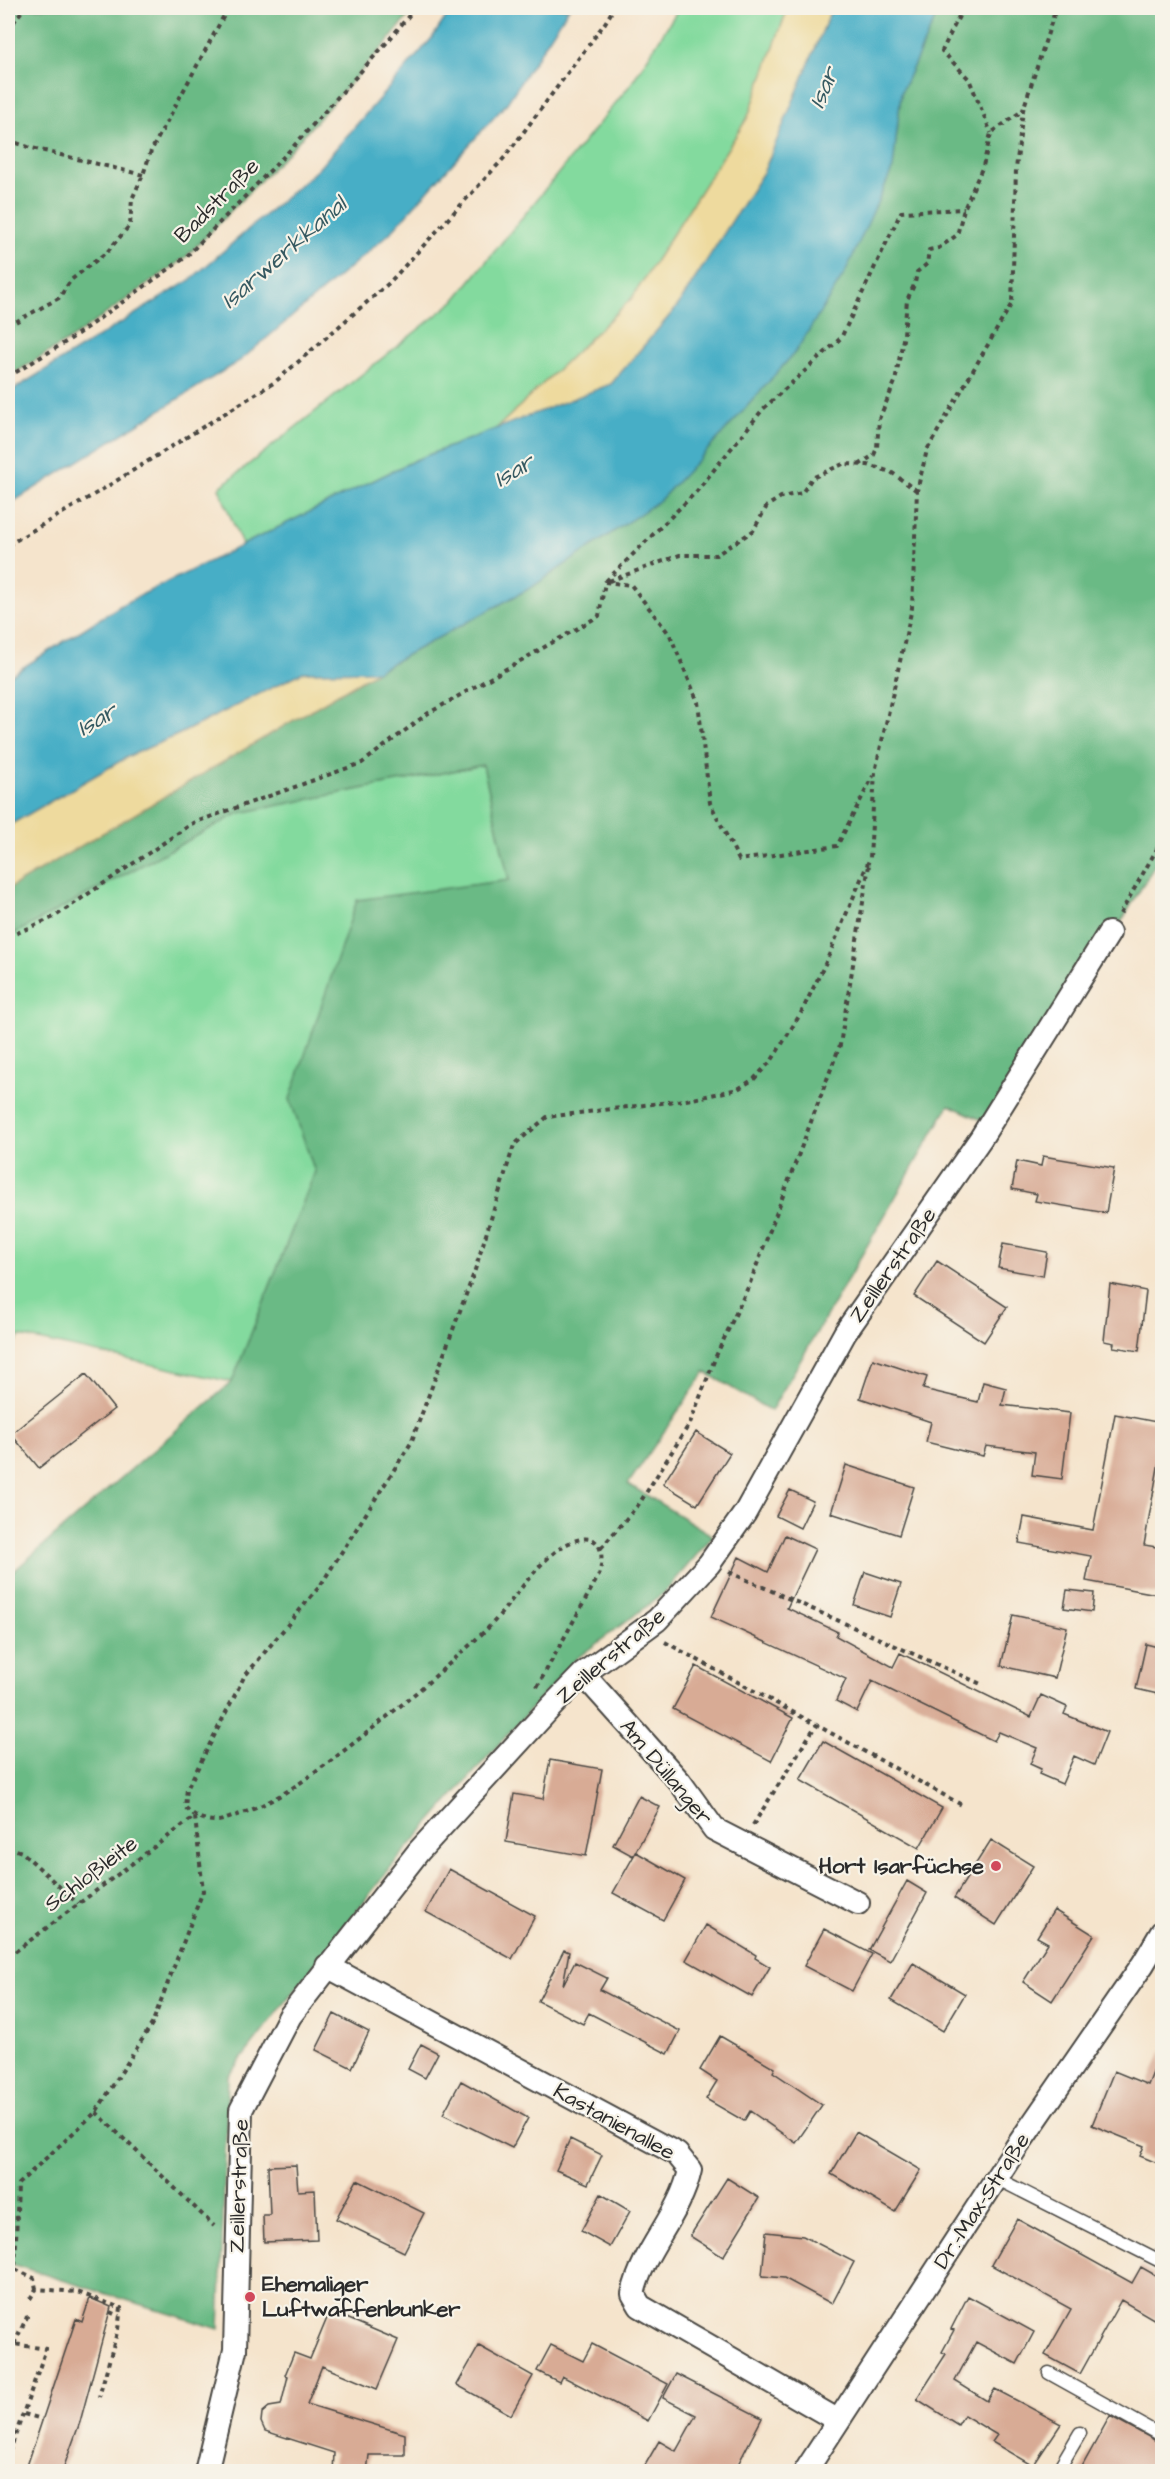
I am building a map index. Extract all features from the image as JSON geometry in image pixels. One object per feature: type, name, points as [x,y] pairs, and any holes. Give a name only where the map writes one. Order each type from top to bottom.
[{"type":"street","name":"Zeillerstraße","points":[[206,2472],[235,2350],[236,2247],[242,2110],[290,2016],[419,1851],[550,1708],[583,1674],[657,1620],[709,1564],[745,1513],[845,1333],[981,1138],[1109,933]]},
{"type":"street","name":"Am Düllanger","points":[[583,1674],[680,1782],[714,1829],[858,1903]]},
{"type":"street","name":"Dr.-Max-Straße","points":[[805,2472],[996,2178],[1143,1964],[1162,1932]]},
{"type":"street","name":"Kastanienallee","points":[[327,1966],[677,2154],[690,2170],[686,2190],[637,2276],[633,2294],[640,2306],[837,2420]]},
{"type":"lane","points":[[996,2178],[1162,2262]]},
{"type":"lane","points":[[1049,2373],[1162,2436]]},
{"type":"lane","points":[[1057,2472],[1080,2433]]},
{"type":"path","points":[[8,30],[24,8]]},
{"type":"path","points":[[8,326],[59,298],[71,280],[108,251],[130,225],[132,199],[151,151],[228,8]]},
{"type":"path","name":"Badstraße","points":[[8,377],[69,340],[186,257],[292,148],[415,8]]},
{"type":"path","points":[[8,545],[100,491],[275,382],[389,283],[505,157],[614,8]]},
{"type":"path","points":[[859,465],[874,455],[877,448],[879,419],[895,382],[904,334],[907,300],[915,283],[917,272],[927,264],[929,250],[939,248],[957,235],[964,209],[983,166],[991,133],[969,79],[942,51],[963,8]]},
{"type":"path","points":[[601,1548],[639,1504],[690,1423],[750,1283],[840,1045],[870,858],[875,772],[912,608],[917,491],[927,450],[1012,303],[1017,169],[1023,110],[1056,8]]},
{"type":"path","points":[[991,133],[1023,110]]},
{"type":"path","points":[[8,140],[143,175]]},
{"type":"path","points":[[8,937],[54,917],[193,823],[362,763],[427,714],[599,616],[605,582],[696,492],[763,409],[841,338],[901,212],[964,209]]},
{"type":"path","points":[[605,582],[680,555],[716,555],[753,531],[767,506],[781,498],[802,493],[812,478],[843,464],[891,472],[917,491]]},
{"type":"path","points":[[605,582],[631,585],[670,634],[698,702],[710,803],[740,860],[837,846],[875,772]]},
{"type":"path","points":[[1109,933],[1162,840]]},
{"type":"path","points":[[550,1708],[536,1685],[590,1595],[602,1564],[601,1548],[595,1541],[581,1539],[559,1550],[527,1582],[490,1626],[437,1675],[310,1776],[251,1811],[218,1821],[195,1817],[185,1807],[187,1789],[244,1677],[320,1586],[411,1443],[474,1273],[514,1145],[547,1117],[693,1099],[738,1089],[754,1079],[772,1060],[801,1013],[826,962],[870,858]]},
{"type":"path","points":[[709,1564],[981,1684]]},
{"type":"path","points":[[643,1630],[962,1805]]},
{"type":"path","points":[[742,1844],[816,1725]]},
{"type":"path","points":[[30,2299],[36,2289],[34,2278],[15,2269],[18,2184],[96,2112],[152,2024],[203,1891],[195,1817]]},
{"type":"path","name":"Schloßleite","points":[[8,1957],[195,1817]]},
{"type":"path","points":[[8,1847],[22,1852],[78,1905]]},
{"type":"path","points":[[96,2112],[236,2247]]},
{"type":"path","points":[[36,2289],[77,2292],[121,2308],[118,2329],[99,2397]]},
{"type":"path","points":[[14,2344],[27,2317],[26,2312]]},
{"type":"path","points":[[110,2312],[119,2316]]},
{"type":"path","points":[[8,2347],[14,2344],[46,2349],[8,2456]]},
{"type":"path","points":[[24,2414],[42,2419]]},
{"type":"green space","points":[[8,8],[415,8],[292,148],[186,257],[69,340],[8,377]]},
{"type":"green space","points":[[679,8],[788,8],[748,117],[632,298],[496,429],[415,460],[242,545],[219,488],[454,301],[631,84]]},
{"type":"green space","points":[[940,8],[1162,8],[1162,853],[999,1128],[949,1105],[771,1411],[705,1372],[628,1484],[713,1536],[664,1593],[576,1659],[490,1754],[390,1868],[228,2076],[219,2329],[8,2263],[8,1576],[232,1382],[315,1172],[290,1099],[357,900],[509,880],[483,765],[239,813],[8,937],[8,889],[377,671],[532,587],[660,500],[796,351],[893,168],[901,93]]},
{"type":"green space","points":[[483,765],[509,880],[290,1099],[315,1172],[232,1382],[20,1336],[8,1355],[8,937],[239,813]]},
{"type":"sand","points":[[788,8],[832,8],[764,171],[677,307],[611,384],[496,429],[632,298],[748,117]]},
{"type":"sand","points":[[377,671],[8,889],[8,826],[129,756],[178,735],[303,672]]},
{"type":"water","name":"Isarwerkkanal","points":[[452,8],[569,8],[507,103],[389,234],[241,360],[8,505],[8,393],[190,280],[318,169],[432,38]]},
{"type":"water","name":"Isar","points":[[832,8],[940,8],[901,93],[893,168],[845,273],[796,351],[660,500],[532,587],[377,671],[303,672],[177,735],[129,756],[8,826],[8,677],[123,604],[415,460],[611,384],[677,307],[764,171]]},
{"type":"building","points":[[1043,1156],[1114,1168],[1106,1213],[1035,1201],[1037,1194],[1012,1189],[1017,1161],[1041,1166]]},
{"type":"building","points":[[1003,1244],[1047,1252],[1043,1276],[998,1268]]},
{"type":"building","points":[[937,1261],[1007,1307],[984,1342],[914,1296]]},
{"type":"building","points":[[1110,1284],[1146,1291],[1139,1351],[1113,1347],[1114,1343],[1104,1341]]},
{"type":"building","points":[[873,1359],[927,1377],[923,1389],[978,1402],[983,1382],[1006,1388],[1002,1405],[1070,1413],[1062,1479],[1032,1475],[1035,1452],[986,1446],[983,1456],[926,1442],[931,1422],[860,1398]]},
{"type":"building","points":[[86,1374],[114,1409],[39,1468],[11,1434]]},
{"type":"building","points":[[1115,1414],[1162,1423],[1162,1445],[1144,1545],[1162,1548],[1162,1595],[1086,1581],[1091,1556],[1019,1543],[1024,1517],[1093,1530]]},
{"type":"building","points":[[696,1432],[730,1453],[697,1505],[663,1484]]},
{"type":"building","points":[[846,1465],[914,1487],[899,1535],[831,1513]]},
{"type":"building","points":[[790,1490],[813,1501],[800,1528],[776,1516]]},
{"type":"building","points":[[785,1535],[815,1549],[787,1608],[838,1632],[836,1636],[893,1667],[900,1653],[1031,1717],[1041,1695],[1067,1707],[1064,1714],[1107,1732],[1094,1765],[1074,1756],[1062,1784],[1039,1774],[1041,1769],[1030,1764],[1037,1748],[999,1732],[994,1741],[872,1681],[857,1712],[836,1701],[846,1679],[711,1617],[739,1557],[768,1572]]},
{"type":"building","points":[[865,1572],[901,1584],[890,1617],[854,1605]]},
{"type":"building","points":[[1067,1590],[1094,1593],[1092,1612],[1064,1608]]},
{"type":"building","points":[[1013,1615],[1067,1627],[1055,1678],[1001,1666]]},
{"type":"building","points":[[1146,1644],[1162,1648],[1162,1695],[1136,1689]]},
{"type":"building","points":[[696,1666],[793,1718],[771,1761],[673,1709]]},
{"type":"building","points":[[823,1741],[942,1808],[919,1848],[800,1780]]},
{"type":"building","points":[[550,1760],[602,1769],[586,1856],[506,1842],[514,1794],[543,1799]]},
{"type":"building","points":[[639,1796],[660,1807],[633,1856],[613,1845]]},
{"type":"building","points":[[991,1840],[1033,1866],[996,1925],[954,1898]]},
{"type":"building","points":[[636,1852],[685,1880],[663,1920],[613,1893]]},
{"type":"building","points":[[449,1869],[535,1916],[512,1959],[426,1912]]},
{"type":"building","points":[[907,1881],[927,1893],[890,1961],[869,1950]]},
{"type":"building","points":[[1054,1910],[1094,1935],[1052,2001],[1023,1982],[1048,1943],[1037,1937]]},
{"type":"building","points":[[706,1925],[756,1955],[755,1958],[770,1967],[752,1997],[686,1960]]},
{"type":"building","points":[[824,1929],[872,1954],[852,1991],[804,1966]]},
{"type":"building","points":[[564,1950],[569,1952],[563,1985],[575,1962],[607,1978],[600,1990],[680,2031],[668,2054],[589,2013],[583,2024],[538,2001]]},
{"type":"building","points":[[913,1963],[965,1994],[943,2031],[891,2000]]},
{"type":"building","points":[[334,2014],[369,2032],[352,2068],[316,2050]]},
{"type":"building","points":[[720,2036],[775,2068],[773,2072],[822,2105],[796,2143],[750,2111],[744,2121],[706,2099],[717,2081],[700,2070]]},
{"type":"building","points":[[421,2044],[438,2053],[425,2078],[408,2069]]},
{"type":"building","points":[[1162,2050],[1162,2165],[1140,2156],[1144,2146],[1092,2125],[1114,2071],[1148,2085]]},
{"type":"building","points":[[461,2081],[528,2118],[512,2148],[443,2114]]},
{"type":"building","points":[[856,2132],[921,2170],[895,2212],[831,2174]]},
{"type":"building","points":[[570,2139],[602,2155],[588,2184],[556,2170]]},
{"type":"building","points":[[296,2165],[298,2191],[315,2190],[317,2240],[264,2242],[263,2215],[270,2215],[268,2166]]},
{"type":"building","points":[[727,2178],[759,2198],[723,2257],[690,2236]]},
{"type":"building","points":[[357,2180],[424,2213],[404,2252],[336,2219]]},
{"type":"building","points":[[601,2194],[630,2211],[610,2247],[581,2231]]},
{"type":"building","points":[[1017,2219],[1132,2283],[1141,2267],[1162,2279],[1162,2324],[1121,2300],[1080,2374],[1045,2355],[1071,2309],[991,2265]]},
{"type":"building","points":[[766,2232],[803,2236],[854,2262],[832,2304],[784,2278],[762,2276]]},
{"type":"building","points":[[968,2296],[1034,2332],[1017,2364],[976,2342],[955,2381],[987,2401],[995,2389],[1061,2424],[1033,2466],[992,2442],[997,2435],[964,2415],[958,2425],[917,2399],[946,2354],[942,2352]]},
{"type":"building","points":[[90,2298],[111,2307],[80,2422],[62,2472],[25,2472],[76,2319],[82,2322]]},
{"type":"building","points":[[330,2311],[398,2340],[377,2389],[322,2366],[307,2404],[405,2434],[405,2455],[369,2455],[367,2472],[333,2472],[334,2453],[265,2431],[261,2422],[262,2413],[269,2407],[281,2405],[288,2376],[285,2375],[294,2353],[310,2359]]},
{"type":"building","points":[[592,2344],[668,2384],[648,2421],[562,2376],[559,2382],[537,2371],[551,2345],[583,2361]]},
{"type":"building","points":[[479,2346],[533,2376],[511,2415],[457,2385]]},
{"type":"building","points":[[676,2374],[762,2418],[734,2472],[641,2472],[659,2441],[676,2451],[696,2415],[663,2398]]},
{"type":"building","points":[[1110,2416],[1162,2444],[1162,2472],[1079,2472]]},
{"type":"place","name":"Hort Isarfüchse","points":[[996,1866]]},
{"type":"place","name":"Ehemaliger Luftwaffenbunker","points":[[250,2297]]}]
